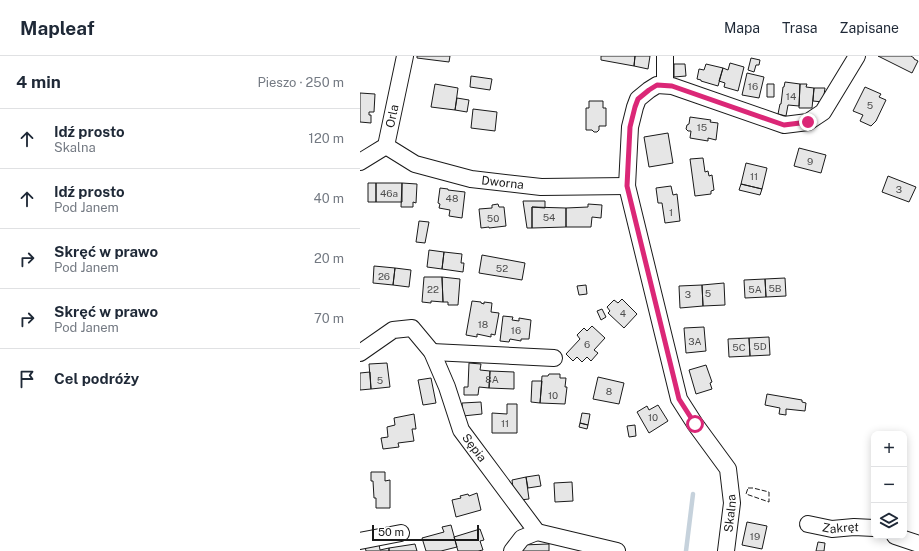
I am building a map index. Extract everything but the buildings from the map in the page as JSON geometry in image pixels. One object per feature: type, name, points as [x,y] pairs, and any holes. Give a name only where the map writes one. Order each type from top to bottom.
[{"type":"street","name":"Orla","points":[[386,146],[405,56]]},
{"type":"street","points":[[666,56],[665,85],[672,86],[784,125],[808,122],[823,112],[857,56]]},
{"type":"street","name":"Skalna","points":[[665,85],[657,85],[638,99],[630,127],[627,186],[679,399],[695,424],[728,469],[732,503],[726,551]]},
{"type":"street","points":[[360,162],[386,146]]},
{"type":"street","name":"Dworna","points":[[386,146],[415,164],[472,179],[541,187],[627,186]]},
{"type":"street","name":"Sępia","points":[[360,353],[394,330],[412,328],[432,352],[447,387],[461,430],[537,532]]},
{"type":"street","points":[[432,352],[554,358]]},
{"type":"street","name":"Zakręt","points":[[808,524],[832,529],[854,527],[871,528]]},
{"type":"street","points":[[512,551],[522,538],[537,532],[617,551]]},
{"type":"street","points":[[360,541],[401,533]]},
{"type":"street","points":[[904,539],[919,544]]},
{"type":"waterway","points":[[686,551],[693,494]]},
{"type":"fence","points":[[748,488],[769,492],[769,502],[746,494],[748,488]]},
{"type":"route","points":[[695,424],[679,399],[627,186],[630,127],[635,107],[638,99],[649,90],[657,85],[665,85],[672,86],[784,125],[808,122]]}]
